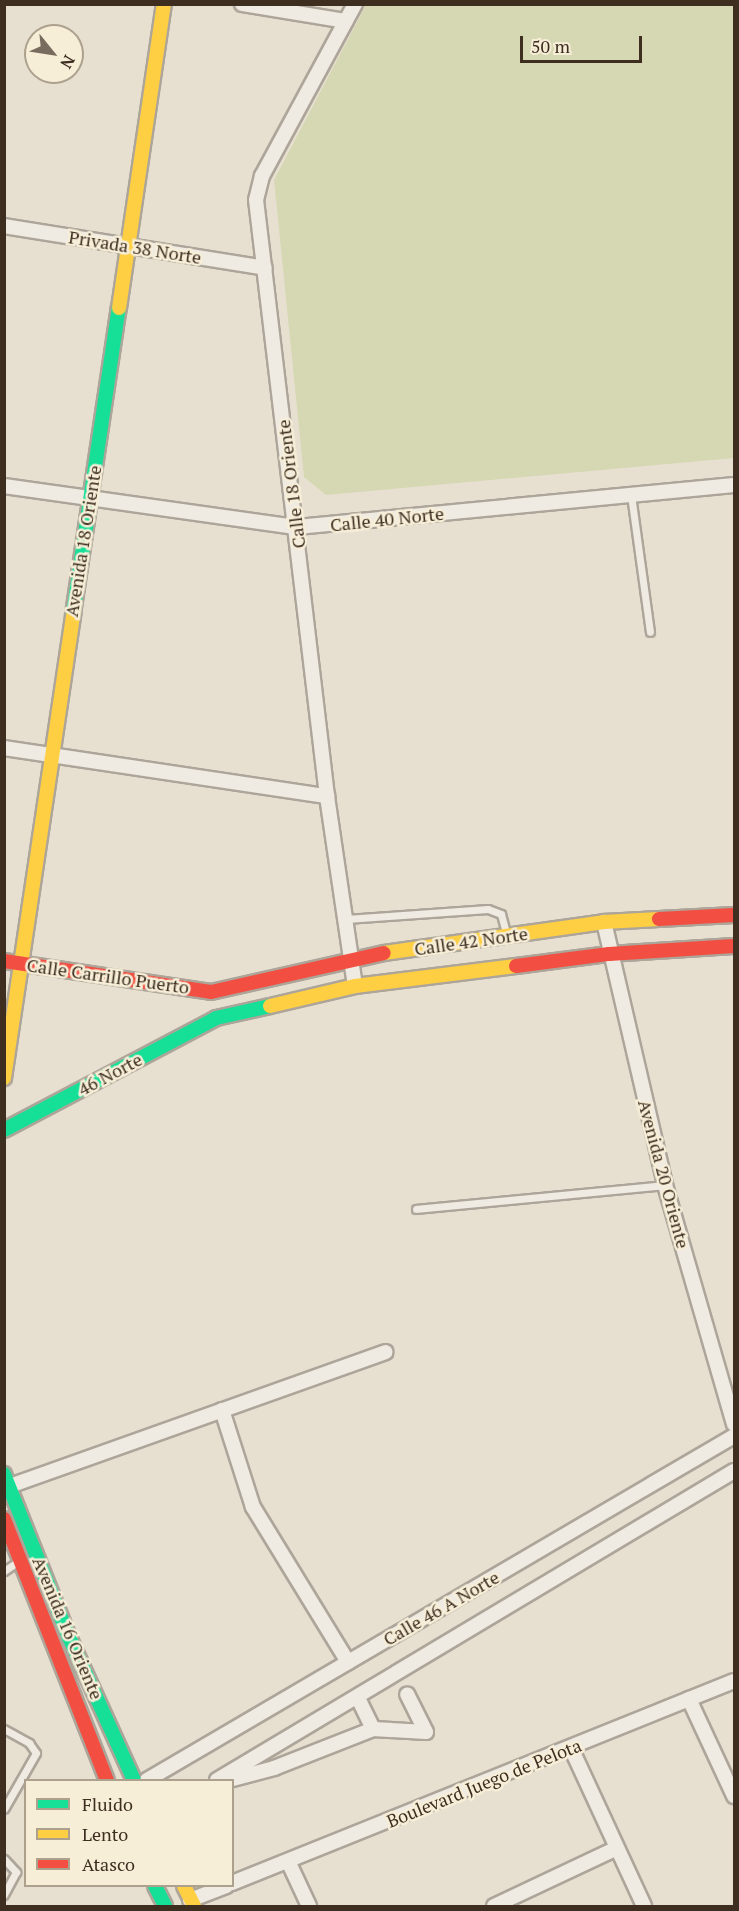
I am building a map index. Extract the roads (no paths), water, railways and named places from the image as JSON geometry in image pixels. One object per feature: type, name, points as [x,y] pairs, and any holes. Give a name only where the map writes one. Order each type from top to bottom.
[{"type":"main road","name":"Avenida 18 Oriente","points":[[4,1078],[164,4]]},
{"type":"main road","name":"Calle 42 Norte","points":[[211,992],[351,958],[604,922],[735,915]]},
{"type":"main road","name":"Calle 42 Norte","points":[[216,1018],[355,986],[609,954],[735,946]]},
{"type":"main road","name":"Calle Carrillo Puerto","points":[[4,962],[211,992]]},
{"type":"main road","points":[[211,992],[216,1018]]},
{"type":"main road","name":"46 Norte","points":[[4,1130],[216,1018]]},
{"type":"main road","name":"Avenida 16 Oriente","points":[[6,1483],[69,1637],[134,1779]]},
{"type":"main road","name":"Avenida 16 Oriente","points":[[4,1519],[107,1779]]},
{"type":"main road","points":[[156,1887],[165,1906]]},
{"type":"main road","points":[[184,1887],[192,1903]]},
{"type":"street","points":[[242,4],[346,21]]},
{"type":"street","name":"Calle 18 Oriente","points":[[355,4],[257,188],[327,796],[355,986]]},
{"type":"street","name":"Privada 38 Norte","points":[[4,226],[265,268]]},
{"type":"street","name":"Calle 40 Norte","points":[[4,486],[297,527],[735,485]]},
{"type":"street","points":[[4,748],[327,796]]},
{"type":"street","name":"Avenida 20 Oriente","points":[[604,922],[609,954],[665,1185],[735,1424]]},
{"type":"street","points":[[6,1483],[386,1352]]},
{"type":"street","points":[[222,1410],[253,1507],[348,1662]]},
{"type":"street","name":"Calle 46 A Norte","points":[[149,1779],[735,1436]]},
{"type":"street","name":"Calle 46 A Norte","points":[[220,1779],[358,1698],[405,1666],[735,1471]]},
{"type":"street","name":"Boulevard Juego de Pelota","points":[[234,1882],[735,1681]]},
{"type":"street","points":[[233,1779],[274,1768],[373,1729],[426,1732],[407,1694]]},
{"type":"street","points":[[358,1698],[373,1729]]},
{"type":"street","points":[[689,1699],[735,1796]]},
{"type":"street","points":[[571,1748],[615,1849],[644,1906]]},
{"type":"street","points":[[494,1906],[615,1849]]},
{"type":"street","points":[[288,1861],[309,1906]]},
{"type":"street","points":[[192,1903],[224,1887]]},
{"type":"lane","points":[[631,495],[650,632]]},
{"type":"lane","points":[[346,919],[488,909],[501,914],[506,936]]},
{"type":"lane","points":[[416,1209],[665,1185]]},
{"type":"lane","points":[[4,1570],[19,1561]]},
{"type":"lane","points":[[4,1729],[29,1743],[36,1753],[4,1809]]},
{"type":"lane","points":[[4,1859],[16,1872],[4,1895]]}]
